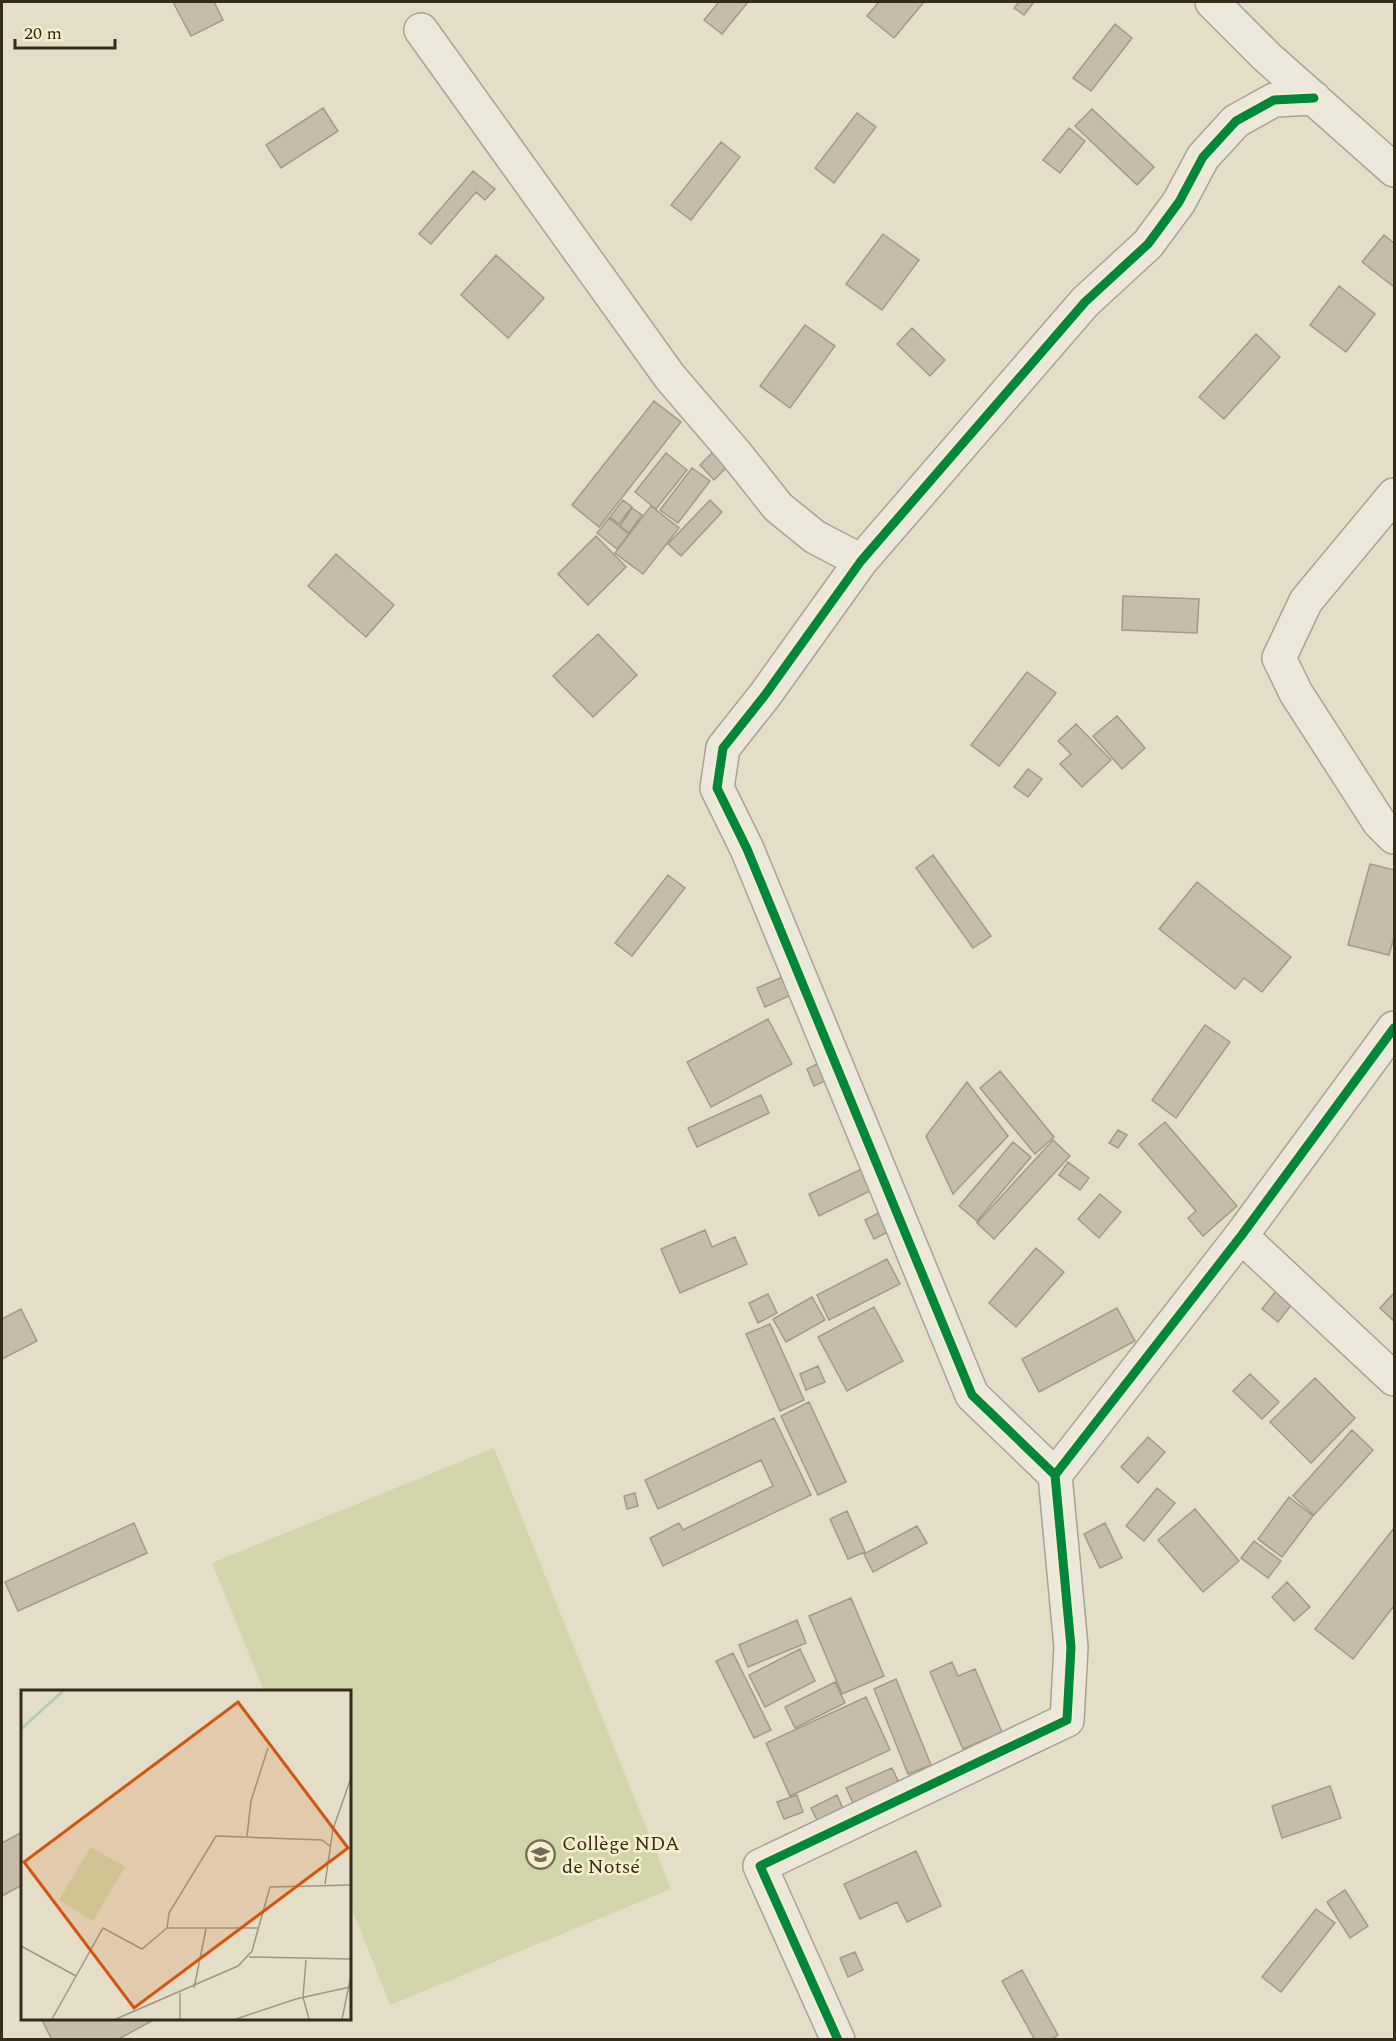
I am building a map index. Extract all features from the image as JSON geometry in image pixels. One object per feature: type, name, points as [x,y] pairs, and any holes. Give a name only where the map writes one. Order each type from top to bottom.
[{"type":"street","points":[[1212,2],[1267,57],[1395,170]]},
{"type":"street","points":[[421,30],[670,377],[778,507],[815,537],[861,561]]},
{"type":"street","points":[[838,2040],[760,1866],[1067,1720],[1071,1647],[1055,1475],[972,1395],[747,849],[717,788],[723,748],[765,695],[861,561],[1085,302],[1148,244],[1179,202],[1203,157],[1236,121],[1274,100],[1314,98]]},
{"type":"street","points":[[1395,495],[1306,602],[1279,658],[1296,693],[1379,822],[1395,837]]},
{"type":"street","points":[[1055,1475],[1241,1236],[1395,1028]]},
{"type":"street","points":[[1241,1236],[1395,1379]]},
{"type":"green space","points":[[494,1448],[671,1889],[390,2005],[351,1907],[351,1690],[264,1690],[212,1563]]},
{"type":"building","points":[[173,2],[214,2],[223,20],[191,36]]},
{"type":"building","points":[[719,2],[748,2],[722,34],[704,20]]},
{"type":"building","points":[[879,2],[924,2],[894,38],[867,16]]},
{"type":"building","points":[[1019,2],[1034,2],[1024,15],[1014,8]]},
{"type":"building","points":[[1115,24],[1132,38],[1091,91],[1073,78]]},
{"type":"building","points":[[323,108],[338,131],[281,168],[266,145]]},
{"type":"building","points":[[1092,109],[1154,167],[1137,185],[1075,126]]},
{"type":"building","points":[[857,113],[876,127],[834,183],[815,168]]},
{"type":"building","points":[[1069,128],[1085,141],[1060,173],[1043,160]]},
{"type":"building","points":[[721,142],[740,157],[691,220],[671,205]]},
{"type":"building","points":[[473,171],[495,189],[485,200],[476,192],[431,244],[419,234]]},
{"type":"building","points":[[883,234],[919,260],[882,310],[846,284]]},
{"type":"building","points":[[1384,235],[1394,243],[1394,287],[1362,262]]},
{"type":"building","points":[[496,255],[544,298],[508,338],[461,295]]},
{"type":"building","points":[[1339,286],[1375,314],[1346,352],[1310,325]]},
{"type":"building","points":[[805,325],[835,346],[790,408],[760,386]]},
{"type":"building","points":[[912,328],[945,360],[930,376],[897,344]]},
{"type":"building","points":[[1256,334],[1280,357],[1224,419],[1199,397]]},
{"type":"building","points":[[654,401],[681,422],[599,527],[572,505]]},
{"type":"building","points":[[722,443],[736,458],[714,480],[700,465]]},
{"type":"building","points":[[666,453],[687,470],[656,509],[635,492]]},
{"type":"building","points":[[692,468],[710,481],[678,523],[660,510]]},
{"type":"building","points":[[623,500],[632,507],[619,524],[610,517]]},
{"type":"building","points":[[710,500],[722,512],[681,556],[668,544]]},
{"type":"building","points":[[651,506],[679,528],[643,574],[615,553]]},
{"type":"building","points":[[632,508],[642,515],[629,533],[620,526]]},
{"type":"building","points":[[609,518],[629,534],[617,549],[597,533]]},
{"type":"building","points":[[596,536],[626,567],[588,605],[558,574]]},
{"type":"building","points":[[336,554],[394,605],[366,637],[308,586]]},
{"type":"building","points":[[1123,596],[1199,599],[1197,633],[1122,630]]},
{"type":"building","points":[[598,634],[637,675],[593,717],[553,676]]},
{"type":"building","points":[[1027,672],[1056,693],[999,766],[971,745]]},
{"type":"building","points":[[1117,716],[1145,748],[1122,769],[1093,736]]},
{"type":"building","points":[[1076,724],[1111,760],[1082,787],[1060,764],[1071,754],[1058,741]]},
{"type":"building","points":[[1028,769],[1042,779],[1028,797],[1014,787]]},
{"type":"building","points":[[933,855],[991,936],[973,948],[916,868]]},
{"type":"building","points":[[1370,864],[1394,870],[1394,937],[1389,955],[1348,945]]},
{"type":"building","points":[[668,875],[685,888],[632,956],[615,943]]},
{"type":"building","points":[[1197,882],[1291,957],[1262,992],[1244,978],[1235,989],[1159,929]]},
{"type":"building","points":[[785,976],[793,994],[765,1007],[757,988]]},
{"type":"building","points":[[768,1019],[792,1064],[711,1107],[687,1062]]},
{"type":"building","points":[[1205,1025],[1230,1042],[1176,1118],[1152,1100]]},
{"type":"building","points":[[819,1063],[827,1080],[814,1086],[807,1069]]},
{"type":"building","points":[[1000,1071],[1054,1137],[1035,1154],[980,1088]]},
{"type":"building","points":[[967,1082],[1008,1136],[953,1194],[926,1136]]},
{"type":"building","points":[[761,1095],[769,1113],[697,1147],[688,1128]]},
{"type":"building","points":[[1165,1122],[1237,1206],[1203,1236],[1188,1218],[1196,1211],[1139,1144]]},
{"type":"building","points":[[1118,1130],[1127,1135],[1118,1148],[1109,1143]]},
{"type":"building","points":[[1053,1140],[1070,1156],[994,1239],[977,1223]]},
{"type":"building","points":[[1013,1142],[1031,1157],[977,1221],[959,1206]]},
{"type":"building","points":[[1068,1162],[1089,1178],[1080,1190],[1059,1175]]},
{"type":"building","points":[[866,1167],[876,1188],[819,1216],[809,1194]]},
{"type":"building","points":[[1100,1194],[1121,1212],[1099,1238],[1078,1219]]},
{"type":"building","points":[[892,1206],[902,1225],[874,1239],[865,1220]]},
{"type":"building","points":[[705,1230],[712,1247],[735,1237],[747,1264],[680,1293],[661,1249]]},
{"type":"building","points":[[1036,1248],[1064,1272],[1016,1327],[989,1303]]},
{"type":"building","points":[[887,1259],[900,1284],[829,1320],[817,1295]]},
{"type":"building","points":[[1280,1286],[1296,1299],[1278,1322],[1262,1309]]},
{"type":"building","points":[[1394,1293],[1394,1321],[1380,1308]]},
{"type":"building","points":[[768,1294],[777,1313],[758,1323],[749,1303]]},
{"type":"building","points":[[812,1297],[825,1320],[786,1342],[773,1319]]},
{"type":"building","points":[[874,1307],[903,1361],[847,1391],[818,1337]]},
{"type":"building","points":[[1117,1308],[1135,1341],[1039,1392],[1022,1359]]},
{"type":"building","points":[[21,1309],[37,1341],[2,1359],[2,1319]]},
{"type":"building","points":[[770,1324],[804,1400],[780,1411],[746,1334]]},
{"type":"building","points":[[818,1366],[825,1382],[806,1390],[800,1374]]},
{"type":"building","points":[[1250,1374],[1279,1402],[1262,1419],[1233,1391]]},
{"type":"building","points":[[1315,1378],[1355,1418],[1311,1463],[1270,1422]]},
{"type":"building","points":[[809,1402],[846,1482],[818,1495],[781,1416]]},
{"type":"building","points":[[774,1418],[811,1495],[663,1566],[650,1538],[679,1523],[683,1530],[773,1486],[761,1460],[658,1509],[645,1480]]},
{"type":"building","points":[[1352,1430],[1373,1450],[1314,1515],[1293,1496]]},
{"type":"building","points":[[1148,1437],[1165,1452],[1138,1483],[1121,1467]]},
{"type":"building","points":[[1157,1488],[1175,1503],[1144,1541],[1126,1526]]},
{"type":"building","points":[[635,1493],[638,1506],[627,1509],[624,1496]]},
{"type":"building","points":[[1289,1497],[1313,1516],[1282,1557],[1258,1539]]},
{"type":"building","points":[[1195,1509],[1239,1561],[1203,1592],[1158,1540]]},
{"type":"building","points":[[847,1511],[865,1552],[848,1559],[830,1519]]},
{"type":"building","points":[[134,1523],[147,1553],[18,1611],[5,1582]]},
{"type":"building","points":[[1105,1523],[1122,1558],[1100,1568],[1084,1534]]},
{"type":"building","points":[[917,1526],[927,1543],[873,1572],[864,1554]]},
{"type":"building","points":[[1394,1528],[1394,1606],[1353,1659],[1315,1629]]},
{"type":"building","points":[[1254,1541],[1281,1561],[1268,1578],[1241,1558]]},
{"type":"building","points":[[1287,1582],[1310,1607],[1294,1621],[1272,1597]]},
{"type":"building","points":[[851,1598],[884,1676],[842,1694],[809,1616]]},
{"type":"building","points":[[797,1620],[806,1643],[748,1667],[739,1645]]},
{"type":"building","points":[[800,1649],[815,1681],[765,1707],[749,1675]]},
{"type":"building","points":[[733,1653],[771,1730],[754,1738],[716,1661]]},
{"type":"building","points":[[952,1662],[958,1676],[975,1669],[1002,1732],[963,1749],[930,1672]]},
{"type":"building","points":[[896,1679],[931,1765],[908,1774],[874,1689]]},
{"type":"building","points":[[835,1682],[845,1703],[795,1728],[785,1707]]},
{"type":"building","points":[[866,1697],[890,1750],[790,1796],[766,1743]]},
{"type":"building","points":[[892,1768],[900,1785],[854,1805],[846,1788]]},
{"type":"building","points":[[1330,1786],[1341,1818],[1282,1838],[1272,1806]]},
{"type":"building","points":[[797,1795],[803,1812],[784,1819],[777,1802]]},
{"type":"building","points":[[837,1795],[844,1811],[819,1824],[811,1808]]},
{"type":"building","points":[[21,1833],[21,1886],[2,1896],[2,1843]]},
{"type":"building","points":[[916,1851],[941,1906],[907,1922],[897,1902],[860,1919],[844,1884]]},
{"type":"building","points":[[1345,1890],[1368,1926],[1350,1938],[1327,1902]]},
{"type":"building","points":[[1316,1909],[1335,1923],[1281,1992],[1262,1977]]},
{"type":"building","points":[[855,1952],[863,1970],[848,1977],[840,1958]]},
{"type":"building","points":[[1022,1970],[1058,2035],[1051,2040],[1035,2040],[1002,1981]]},
{"type":"building","points":[[42,2020],[153,2020],[117,2040],[52,2040]]},
{"type":"cycle path","points":[[1055,1475],[972,1395],[747,849],[717,788],[723,748],[765,695],[861,561],[1085,302],[1148,244],[1179,202],[1203,157],[1236,121],[1274,100],[1314,98]]},
{"type":"cycle path","points":[[838,2040],[760,1866],[1067,1720],[1071,1647],[1055,1475],[1241,1236],[1394,1028]]},
{"type":"place","name":"Collège NDA de Notsé","points":[[541,1855]]}]
